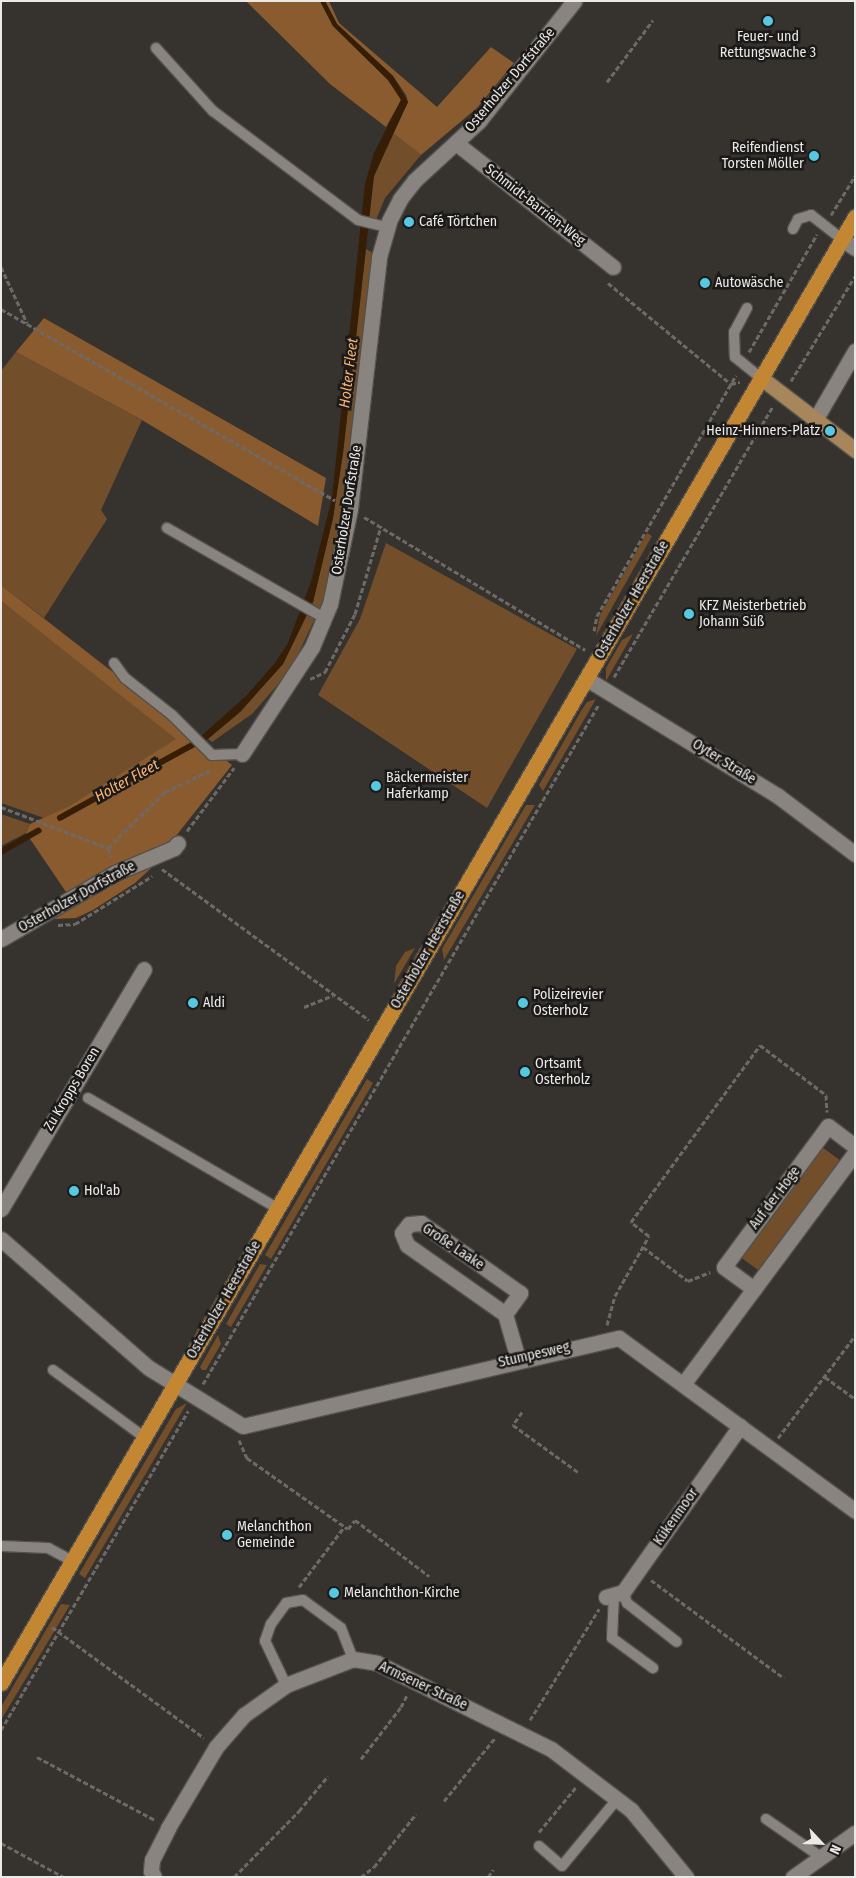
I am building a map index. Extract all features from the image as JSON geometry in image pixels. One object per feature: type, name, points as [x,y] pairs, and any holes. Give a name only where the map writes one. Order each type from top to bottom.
[{"type":"main road","name":"Osterholzer Heerstraße","points":[[1,1683],[760,377],[855,217]]},
{"type":"main road","points":[[760,377],[855,450]]},
{"type":"street","name":"Osterholzer Dorfstraße","points":[[242,754],[312,647],[318,615],[342,561],[350,509],[379,257],[387,226],[400,199],[415,180],[479,121],[574,1]]},
{"type":"street","name":"Schmidt-Barrien-Weg","points":[[456,143],[613,267]]},
{"type":"street","points":[[842,238],[855,248]]},
{"type":"street","points":[[815,420],[855,351]]},
{"type":"street","name":"Oyter Straße","points":[[586,679],[778,796],[855,854]]},
{"type":"street","name":"Osterholzer Dorfstraße","points":[[1,939],[115,873],[176,846]]},
{"type":"street","name":"Zu Kropps Boren","points":[[1,1208],[144,969]]},
{"type":"street","points":[[828,1126],[855,1146]]},
{"type":"street","name":"Auf der Hoge","points":[[724,1267],[828,1126]]},
{"type":"street","points":[[684,1383],[855,1152]]},
{"type":"street","name":"Große Laake","points":[[421,1223],[520,1293],[505,1314],[407,1245],[402,1233],[409,1224],[421,1223]]},
{"type":"street","points":[[1,1239],[149,1368],[243,1426]]},
{"type":"street","points":[[724,1267],[754,1288]]},
{"type":"street","points":[[505,1314],[518,1359]]},
{"type":"street","name":"Stumpesweg","points":[[243,1426],[605,1338],[619,1338],[633,1345],[855,1512]]},
{"type":"street","name":"Kükenmoor","points":[[614,1595],[638,1571],[740,1426]]},
{"type":"street","points":[[154,1877],[151,1871],[152,1860],[168,1828],[216,1747],[244,1715],[286,1685],[353,1659]]},
{"type":"street","name":"Armsener Straße","points":[[353,1659],[377,1663],[551,1749],[618,1798],[686,1877]]},
{"type":"street","points":[[793,1877],[855,1833]]},
{"type":"lane","points":[[156,48],[203,97],[213,111],[364,222],[387,226]]},
{"type":"lane","points":[[793,229],[798,219],[811,215],[842,238]]},
{"type":"lane","points":[[746,308],[734,332],[735,357],[760,377]]},
{"type":"lane","points":[[167,528],[318,615]]},
{"type":"lane","points":[[114,663],[125,678],[172,715],[212,755],[242,754]]},
{"type":"lane","points":[[88,1098],[277,1208]]},
{"type":"lane","points":[[53,1370],[144,1437]]},
{"type":"lane","points":[[1,1546],[48,1548],[72,1561]]},
{"type":"lane","points":[[653,1668],[612,1638],[614,1595],[677,1642]]},
{"type":"lane","points":[[286,1685],[265,1641],[271,1624],[286,1602],[303,1600],[341,1628],[353,1659]]},
{"type":"lane","points":[[536,1843],[562,1866],[618,1798]]},
{"type":"lane","points":[[766,1819],[821,1857]]},
{"type":"path","points":[[607,82],[654,20]]},
{"type":"path","points":[[593,634],[597,616],[823,224],[855,176]]},
{"type":"path","points":[[601,257],[599,269],[608,284],[731,384]]},
{"type":"path","points":[[1,267],[27,323]]},
{"type":"path","points":[[1,1730],[606,691],[781,394],[804,362],[855,276]]},
{"type":"path","points":[[1,309],[330,497]]},
{"type":"path","points":[[731,384],[760,377]]},
{"type":"path","points":[[350,509],[590,653],[592,644]]},
{"type":"path","points":[[288,683],[302,683],[325,672],[356,614],[380,526]]},
{"type":"path","points":[[52,926],[75,924],[140,886],[160,868],[242,754]]},
{"type":"path","points":[[108,848],[165,792],[217,767]]},
{"type":"path","points":[[1,807],[108,848]]},
{"type":"path","points":[[108,848],[115,873]]},
{"type":"path","points":[[160,868],[382,1029]]},
{"type":"path","points":[[304,1007],[333,995]]},
{"type":"path","points":[[605,1338],[616,1296],[649,1236],[631,1222],[760,1045],[826,1095],[828,1126]]},
{"type":"path","points":[[643,1247],[688,1281],[724,1267]]},
{"type":"path","points":[[770,1448],[855,1336]]},
{"type":"path","points":[[825,1376],[855,1399]]},
{"type":"path","points":[[522,1412],[513,1424],[578,1472]]},
{"type":"path","points":[[243,1426],[238,1437],[247,1458],[344,1527],[348,1529],[355,1520],[429,1576]]},
{"type":"path","points":[[295,1601],[297,1589],[344,1527]]},
{"type":"path","points":[[638,1571],[784,1678]]},
{"type":"path","points":[[521,1734],[614,1595]]},
{"type":"path","points":[[39,1618],[216,1747]]},
{"type":"path","points":[[361,1759],[401,1708],[413,1680]]},
{"type":"path","points":[[444,1801],[505,1725]]},
{"type":"path","points":[[37,1757],[168,1828]]},
{"type":"path","points":[[536,1843],[586,1774]]},
{"type":"path","points":[[234,1877],[299,1811],[328,1776]]},
{"type":"path","points":[[361,1877],[374,1867],[416,1814]]},
{"type":"path","points":[[1,1843],[64,1877]]},
{"type":"path","points":[[488,1877],[493,1870]]},
{"type":"shaded area","points":[[246,1],[320,1],[333,26],[388,80],[399,95],[401,100],[386,127],[330,84]]},
{"type":"shaded area","points":[[325,1],[329,1],[339,23],[437,107],[491,47],[514,63],[477,108],[421,155],[393,133],[408,102],[406,95],[393,76],[337,24]]},
{"type":"shaded area","points":[[393,133],[421,155],[385,198],[376,220],[368,217],[374,176]]},
{"type":"shaded area","points":[[366,249],[373,253],[346,491],[324,599],[293,665],[252,714],[212,742],[208,739],[240,712],[283,664],[313,602],[333,518],[343,453]]},
{"type":"shaded area","points":[[44,318],[326,478],[318,526],[142,420],[16,352]]},
{"type":"shaded area","points":[[16,352],[142,420],[101,510],[107,519],[44,618],[1,585],[1,371]]},
{"type":"shaded area","points":[[647,533],[652,536],[596,636],[600,615]]},
{"type":"shaded area","points":[[386,543],[577,649],[487,808],[318,695],[360,619]]},
{"type":"shaded area","points":[[1,585],[232,765],[172,841],[66,892],[26,833],[30,824],[69,806],[176,739],[1,601]]},
{"type":"shaded area","points":[[1,601],[177,739],[69,806],[44,818],[1,803]]},
{"type":"shaded area","points":[[633,634],[606,681],[606,668],[622,640]]},
{"type":"shaded area","points":[[596,699],[543,791],[539,785],[581,711],[587,702]]},
{"type":"shaded area","points":[[526,805],[535,805],[444,960],[442,949]]},
{"type":"shaded area","points":[[1,814],[30,824],[26,833],[1,846]]},
{"type":"shaded area","points":[[156,859],[160,860],[135,883],[93,910],[76,918],[54,919],[53,916]]},
{"type":"shaded area","points":[[415,948],[394,984],[396,966],[405,952]]},
{"type":"shaded area","points":[[367,1079],[373,1083],[271,1259],[265,1255]]},
{"type":"shaded area","points":[[822,1147],[841,1161],[758,1270],[739,1256]]},
{"type":"shaded area","points":[[260,1264],[267,1265],[231,1327],[226,1324]]},
{"type":"shaded area","points":[[218,1335],[221,1344],[206,1370],[202,1370],[200,1367]]},
{"type":"shaded area","points":[[187,1403],[85,1578],[79,1574],[176,1409]]},
{"type":"shaded area","points":[[61,1604],[70,1605],[1,1720],[1,1707]]},
{"type":"water","points":[[320,1],[325,1],[337,24],[393,76],[408,102],[374,176],[343,453],[333,518],[313,602],[283,664],[240,712],[203,743],[198,739],[247,695],[275,663],[288,643],[311,582],[332,498],[365,184],[374,153],[401,100],[388,80],[333,26]]},
{"type":"waterway","name":"Holter Fleet","points":[[60,818],[194,744]]},
{"type":"waterway","name":"Holter Fleet","points":[[1,852],[38,831]]},
{"type":"place","name":"Feuer- und Rettungswache 3","points":[[768,21]]},
{"type":"place","name":"Reifendienst Torsten Möller","points":[[814,156]]},
{"type":"place","name":"Café Törtchen","points":[[409,222]]},
{"type":"place","name":"Autowäsche","points":[[705,283]]},
{"type":"place","name":"Heinz-Hinners-Platz","points":[[830,431]]},
{"type":"place","name":"KFZ Meisterbetrieb Johann Süß","points":[[689,614]]},
{"type":"place","name":"Bäckermeister Haferkamp","points":[[376,786]]},
{"type":"place","name":"Aldi","points":[[193,1003]]},
{"type":"place","name":"Polizeirevier Osterholz","points":[[523,1003]]},
{"type":"place","name":"Ortsamt Osterholz","points":[[525,1072]]},
{"type":"place","name":"Hol'ab","points":[[74,1191]]},
{"type":"place","name":"Melanchthon Gemeinde","points":[[227,1535]]},
{"type":"place","name":"Melanchthon-Kirche","points":[[334,1593]]}]
